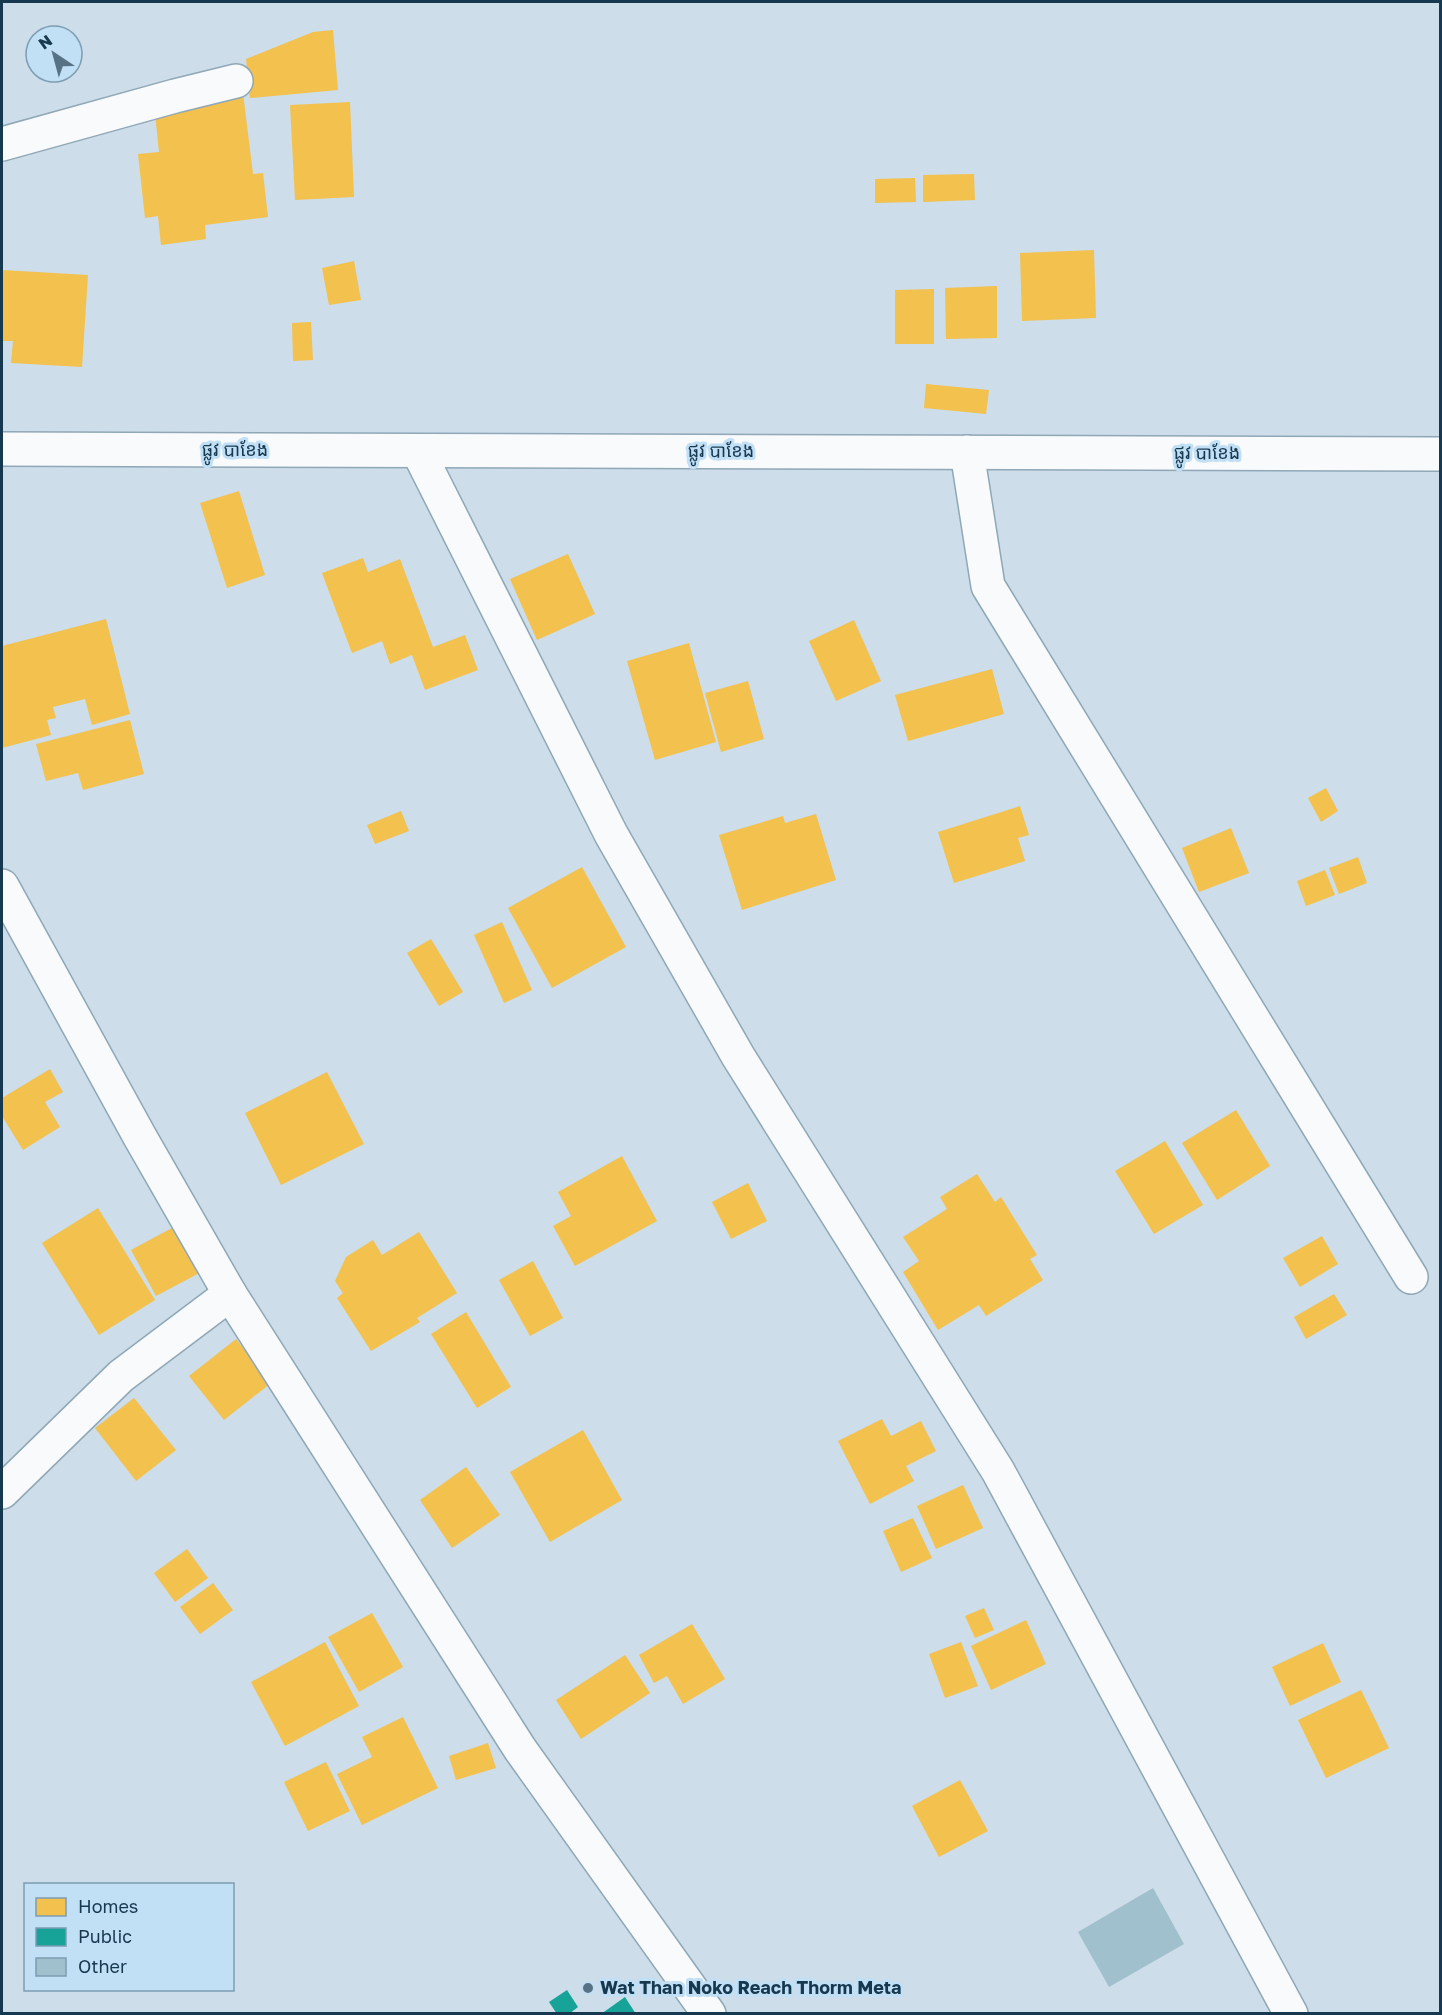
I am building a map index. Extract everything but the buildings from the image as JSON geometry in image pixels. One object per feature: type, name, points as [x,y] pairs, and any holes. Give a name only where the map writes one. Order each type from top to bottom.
[{"type":"street","points":[[2,144],[236,81]]},
{"type":"street","name":"ផ្លូវ បាខែង","points":[[2,449],[1440,454]]},
{"type":"street","points":[[418,451],[611,834],[738,1056],[998,1471],[1291,2013]]},
{"type":"street","points":[[968,452],[988,586],[1411,1277]]},
{"type":"street","points":[[2,889],[230,1294],[520,1749],[709,2013]]},
{"type":"street","points":[[2,1492],[121,1376],[230,1294]]},
{"type":"place","name":"Wat Than Noko Reach Thorm Meta","points":[[588,1988]]}]
